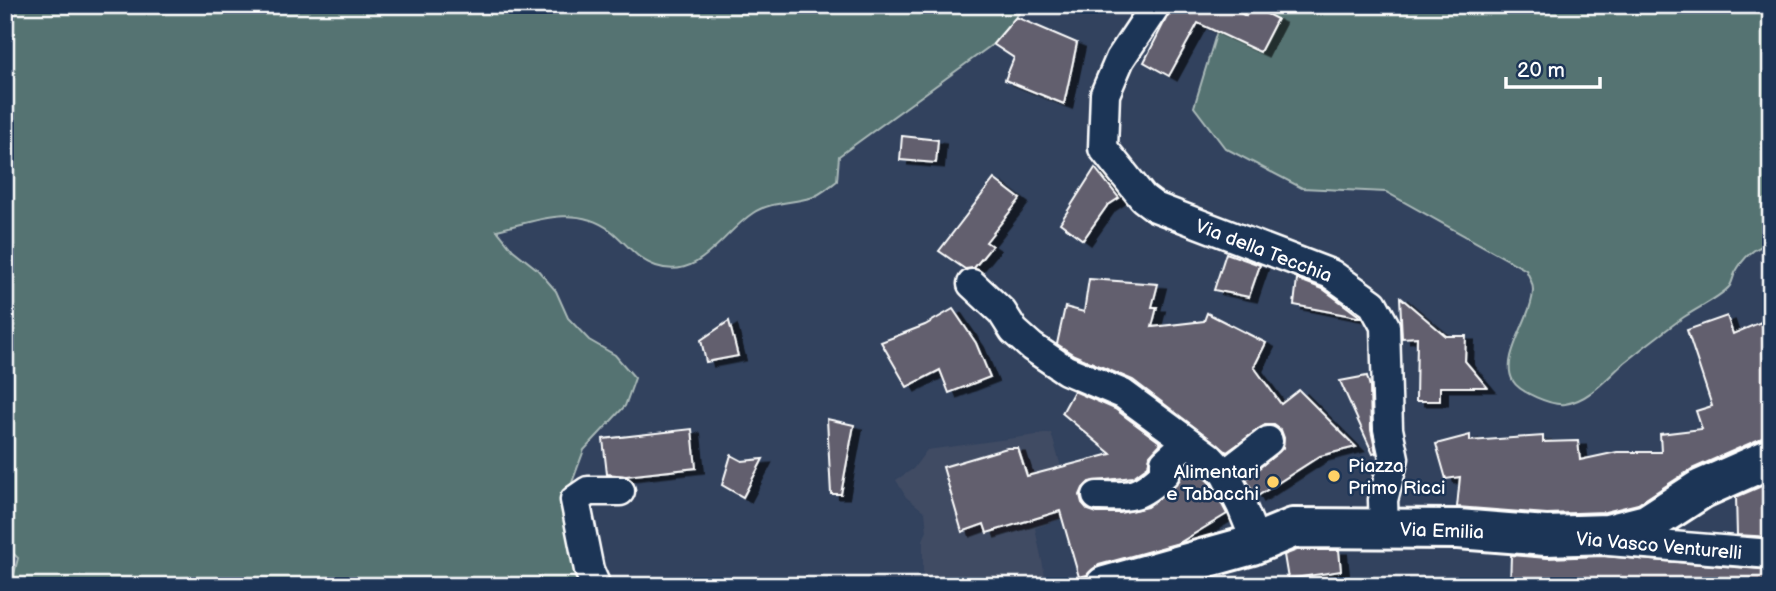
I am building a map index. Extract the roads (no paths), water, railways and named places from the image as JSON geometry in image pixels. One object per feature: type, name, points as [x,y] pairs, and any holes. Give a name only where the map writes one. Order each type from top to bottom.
[{"type":"main road","name":"Via Emilia","points":[[1105,586],[1252,545],[1293,528],[1458,529],[1546,536],[1608,534],[1647,524],[1701,489],[1771,458]]},
{"type":"street","name":"Via della Tecchia","points":[[1156,5],[1119,59],[1105,94],[1104,148],[1143,198],[1155,208],[1331,274],[1373,304],[1385,326],[1388,429],[1394,458],[1383,500],[1384,529]]},
{"type":"street","points":[[972,284],[1002,312],[1014,331],[1032,347],[1066,370],[1123,394],[1209,457],[1225,474],[1250,527],[1252,545]]},
{"type":"street","points":[[1225,474],[1268,441]]},
{"type":"street","points":[[1097,496],[1124,497],[1146,491],[1165,473],[1165,462],[1187,442]]},
{"type":"street","points":[[596,586],[589,570],[575,500],[588,491],[620,491]]},
{"type":"street","name":"Via Vasco Venturelli","points":[[1546,536],[1771,554]]},
{"type":"place","name":"Piazza Primo Ricci","points":[[1334,476]]},
{"type":"place","name":"Alimentari e Tabacchi","points":[[1273,482]]}]
